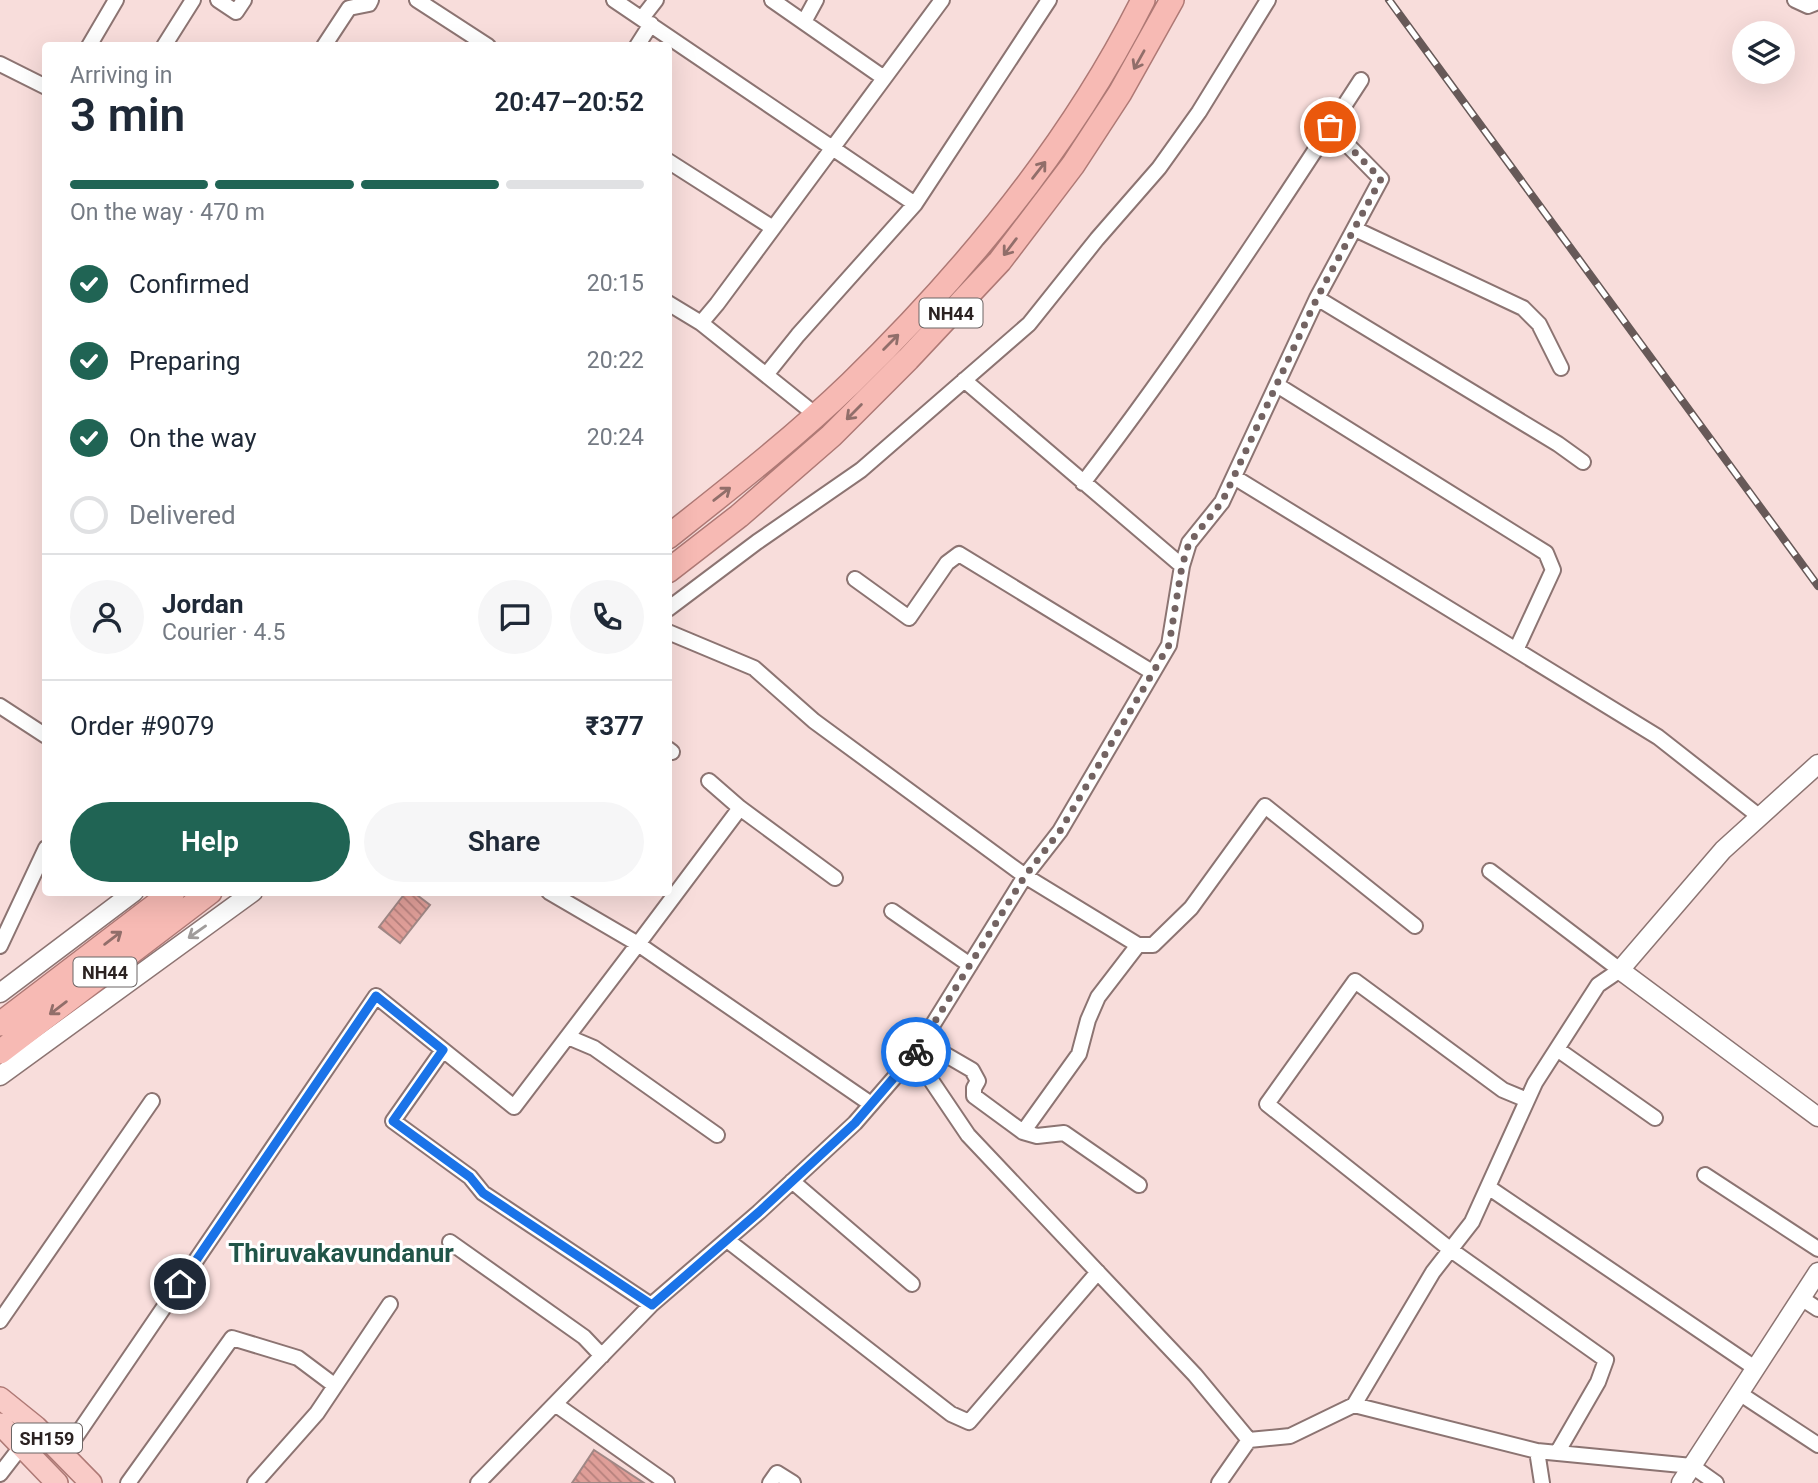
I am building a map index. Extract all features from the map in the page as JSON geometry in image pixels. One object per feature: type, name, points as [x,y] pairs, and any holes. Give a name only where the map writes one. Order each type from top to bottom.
[{"type":"highway","name":"NH44","points":[[672,534],[758,466],[816,415],[911,322],[986,236],[1050,155],[1100,82],[1143,0]]},
{"type":"highway","name":"NH44","points":[[672,568],[729,524],[831,436],[1000,261],[1086,145],[1120,93],[1172,0]]},
{"type":"highway","name":"NH44","points":[[0,1024],[168,896]]},
{"type":"highway","name":"NH44","points":[[0,1052],[205,896]]},
{"type":"main road","name":"SH159","points":[[0,1398],[36,1427],[91,1483]]},
{"type":"main road","points":[[0,1424],[57,1483]]},
{"type":"street","points":[[91,42],[116,0]]},
{"type":"street","points":[[167,42],[193,0]]},
{"type":"street","points":[[218,0],[236,12],[244,0]]},
{"type":"street","points":[[327,42],[349,8],[369,4],[371,0]]},
{"type":"street","points":[[416,0],[482,42]]},
{"type":"street","points":[[614,0],[830,149],[915,204]]},
{"type":"street","points":[[639,42],[656,0]]},
{"type":"street","points":[[772,0],[884,78]]},
{"type":"street","points":[[803,22],[816,0]]},
{"type":"street","points":[[701,323],[942,0]]},
{"type":"street","points":[[766,375],[798,335],[915,204],[1049,0]]},
{"type":"street","points":[[672,606],[757,542],[862,470],[1030,324],[1097,239],[1159,169],[1199,112],[1268,0]]},
{"type":"street","points":[[1795,0],[1808,6],[1818,2]]},
{"type":"street","points":[[0,64],[42,85]]},
{"type":"street","points":[[1083,483],[1153,392],[1239,267],[1361,80]]},
{"type":"street","points":[[478,1483],[652,1305],[855,1123],[914,1055],[1025,876],[1060,831],[1169,645],[1182,566],[1189,543],[1222,502],[1317,298],[1381,179],[1330,127]]},
{"type":"street","points":[[672,164],[773,228]]},
{"type":"street","points":[[1354,229],[1523,308],[1539,324],[1561,368]]},
{"type":"street","points":[[1317,298],[1583,461]]},
{"type":"street","points":[[672,305],[701,323],[816,415]]},
{"type":"street","points":[[964,380],[1182,566]]},
{"type":"street","points":[[1277,385],[1546,553],[1553,570],[1517,648]]},
{"type":"street","points":[[1234,477],[1517,648],[1658,737],[1760,817]]},
{"type":"street","points":[[855,579],[909,618],[947,563],[959,554],[1152,672]]},
{"type":"street","points":[[672,634],[754,668],[814,721],[1025,876],[1138,945],[1153,945],[1191,908],[1265,806],[1415,926]]},
{"type":"street","points":[[0,706],[42,733]]},
{"type":"street","points":[[1219,1483],[1249,1440],[1290,1436],[1354,1405],[1433,1272],[1472,1222],[1535,1083],[1598,985],[1620,970],[1723,850],[1818,764]]},
{"type":"street","points":[[709,780],[740,808],[835,878]]},
{"type":"street","points":[[64,1454],[376,996],[514,1107],[740,808]]},
{"type":"street","points":[[0,946],[42,857]]},
{"type":"street","points":[[1490,871],[1818,1117]]},
{"type":"street","points":[[0,993],[129,896]]},
{"type":"street","points":[[0,1076],[248,896]]},
{"type":"street","points":[[556,896],[638,944],[871,1104]]},
{"type":"street","points":[[892,911],[970,965]]},
{"type":"street","points":[[1023,1132],[1079,1054],[1088,1020],[1098,997],[1138,945]]},
{"type":"street","points":[[1527,1100],[1503,1090],[1355,981],[1266,1104],[1451,1250],[1606,1360],[1598,1382],[1557,1453]]},
{"type":"street","points":[[568,1037],[594,1048],[717,1135]]},
{"type":"street","points":[[922,1041],[972,1070],[978,1081],[974,1096],[1023,1132],[1037,1136],[1064,1133],[1139,1185]]},
{"type":"street","points":[[1557,1049],[1655,1118]]},
{"type":"street","points":[[443,1050],[393,1121],[470,1177],[483,1193],[652,1305]]},
{"type":"street","points":[[914,1055],[968,1135],[1195,1375],[1249,1440]]},
{"type":"street","points":[[0,1321],[152,1101]]},
{"type":"street","points":[[1705,1175],[1818,1249]]},
{"type":"street","points":[[792,1181],[912,1284]]},
{"type":"street","points":[[1488,1186],[1755,1368]]},
{"type":"street","points":[[727,1240],[951,1414],[969,1422],[1098,1272]]},
{"type":"street","points":[[450,1242],[584,1337],[602,1356]]},
{"type":"street","points":[[1681,1483],[1818,1272]]},
{"type":"street","points":[[1801,1298],[1818,1309]]},
{"type":"street","points":[[255,1483],[317,1413],[390,1304]]},
{"type":"street","points":[[128,1483],[232,1338],[298,1358],[334,1385]]},
{"type":"street","points":[[1739,1393],[1818,1445]]},
{"type":"street","points":[[555,1404],[667,1483]]},
{"type":"street","points":[[1354,1405],[1537,1451],[1692,1466],[1716,1483]]},
{"type":"street","points":[[0,1474],[36,1427]]},
{"type":"street","points":[[1537,1451],[1542,1483]]},
{"type":"street","points":[[771,1483],[777,1473],[793,1483]]},
{"type":"building","points":[[403,896],[418,896],[430,905],[400,943],[379,927]]},
{"type":"building","points":[[594,1450],[644,1483],[572,1483]]},
{"type":"railway","points":[[1389,0],[1818,586]]},
{"type":"way so far","points":[[916,1052],[1025,876],[1060,831],[1169,645],[1182,566],[1189,543],[1222,502],[1317,298],[1381,179],[1330,127]]},
{"type":"district","name":"Thiruvakavundanur","points":[[341,1253]]},
{"type":"route","points":[[180,1284],[376,996],[443,1050],[393,1121],[470,1177],[483,1193],[652,1305],[759,1212],[855,1123],[916,1052]]}]
